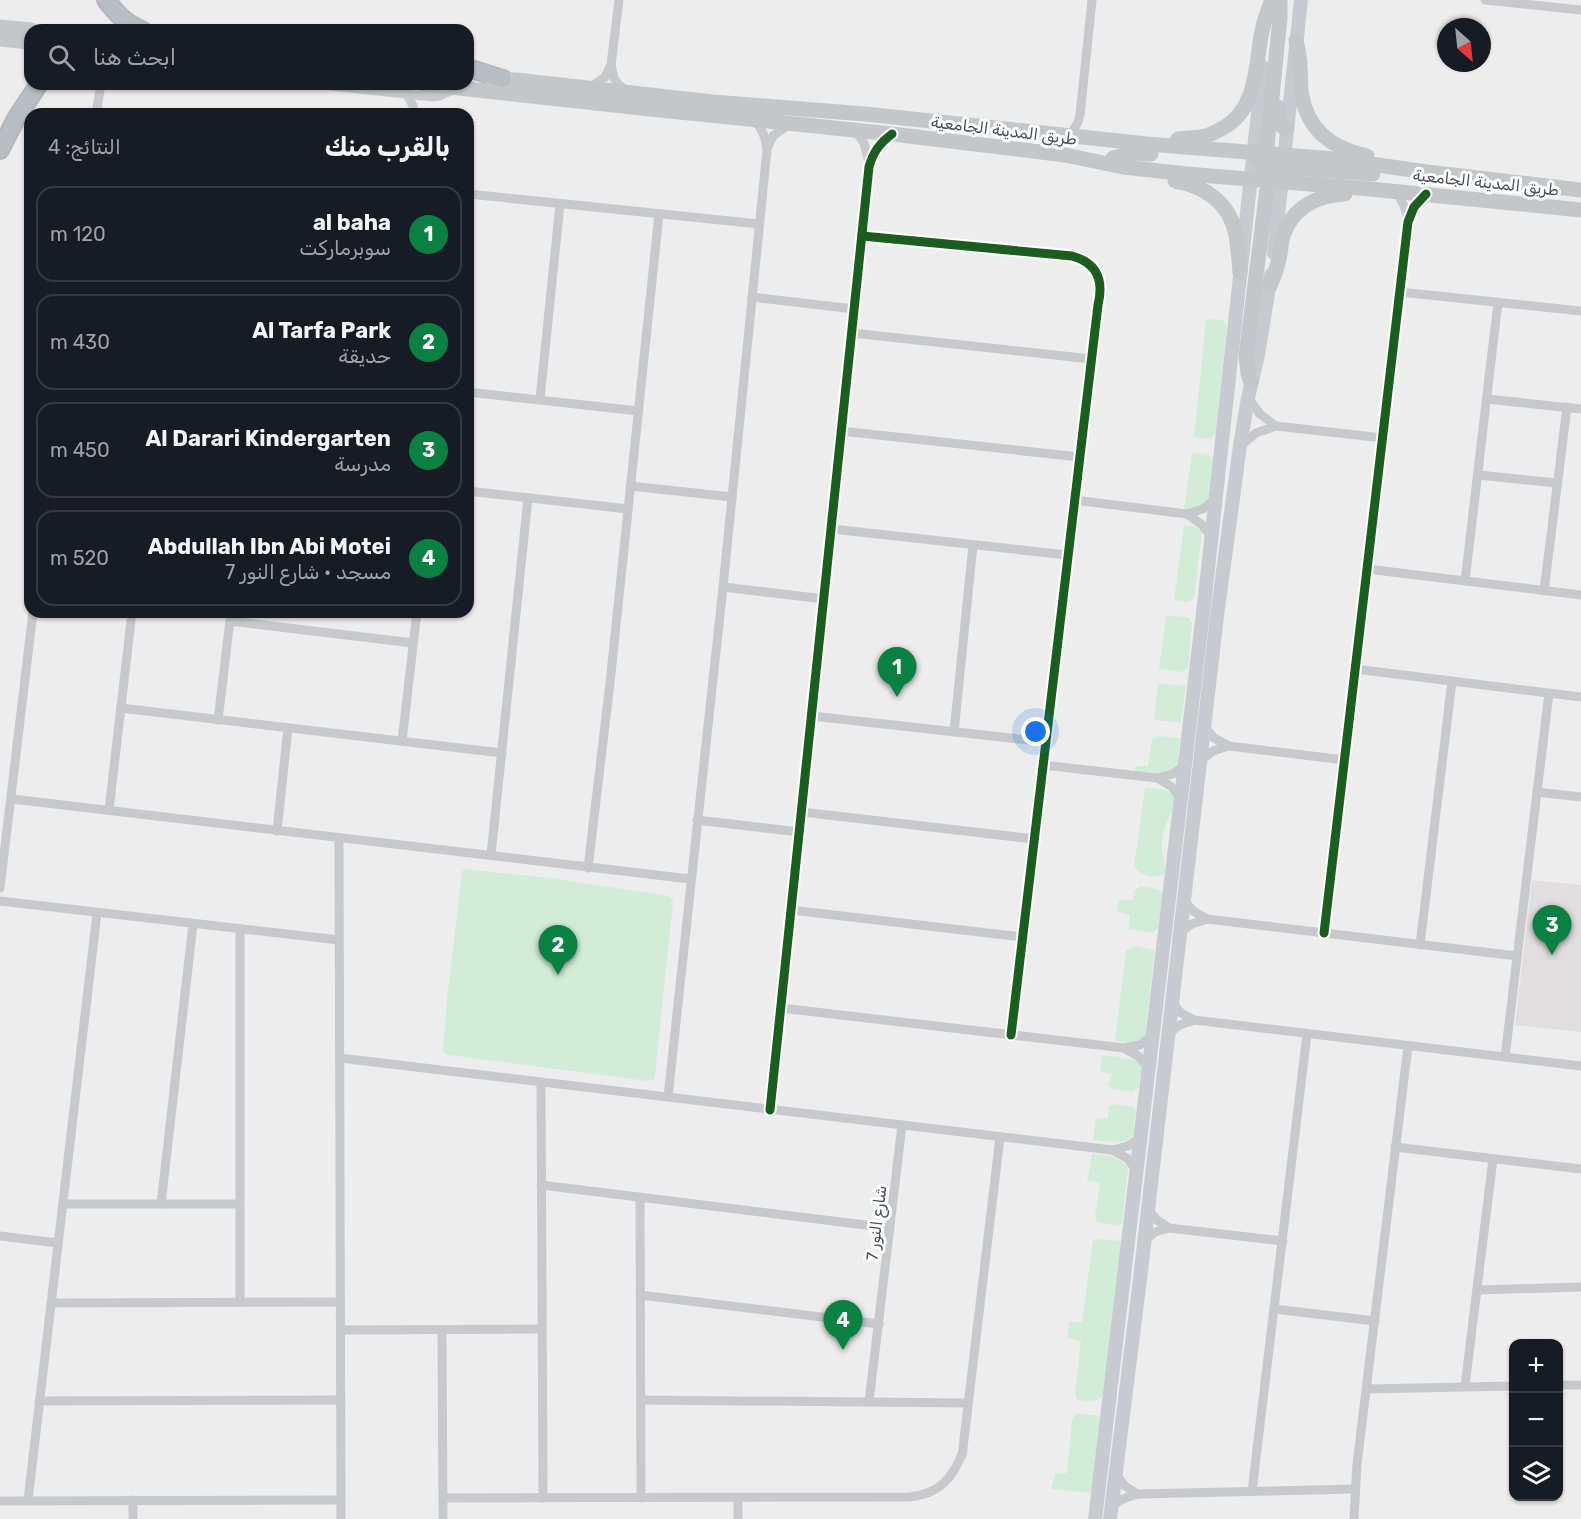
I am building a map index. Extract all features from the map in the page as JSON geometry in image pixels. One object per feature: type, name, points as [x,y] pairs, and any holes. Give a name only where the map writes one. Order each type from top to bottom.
[{"type":"highway","points":[[106,0],[120,17],[130,24]]},
{"type":"highway","points":[[474,70],[503,79]]},
{"type":"highway","points":[[0,150],[17,117],[35,90]]},
{"type":"main road","points":[[1095,1519],[1181,800],[1240,273],[1268,169],[1287,129],[1301,0]]},
{"type":"main road","points":[[1277,1],[1284,15],[1285,34],[1277,118],[1278,123],[1287,129]]},
{"type":"main road","points":[[1270,286],[1263,67],[1277,1]]},
{"type":"main road","points":[[1147,144],[1162,140],[1202,137],[1220,130],[1236,118],[1245,108],[1250,96],[1262,31],[1277,1]]},
{"type":"main road","points":[[1250,390],[1246,356],[1268,169],[1277,1]]},
{"type":"main road","points":[[0,27],[24,29]]},
{"type":"main road","points":[[0,39],[24,41]]},
{"type":"main road","points":[[1296,40],[1301,96],[1305,111],[1323,136],[1349,151],[1412,164],[1427,172]]},
{"type":"main road","name":"طريق المدينة الجامعية","points":[[474,81],[503,79],[713,102],[865,114],[1223,150],[1268,169]]},
{"type":"main road","name":"طريق المدينة الجامعية","points":[[474,83],[754,120],[854,129],[1095,160],[1268,169],[1370,189],[1581,210]]},
{"type":"main road","points":[[1118,162],[1133,153],[1220,159],[1224,156],[1223,150]]},
{"type":"main road","points":[[1118,162],[1146,176],[1195,186],[1221,203],[1236,232],[1240,273]]},
{"type":"main road","points":[[1268,169],[1397,176],[1427,172]]},
{"type":"main road","name":"طريق المدينة الجامعية","points":[[1427,172],[1581,190]]},
{"type":"main road","points":[[1110,1513],[1140,1279],[1204,720],[1240,446],[1270,286],[1279,260],[1283,235],[1294,215],[1314,200],[1325,196],[1357,193],[1370,189]]},
{"type":"main road","points":[[1197,655],[1204,663],[1201,701],[1204,720]]},
{"type":"main road","points":[[1129,1237],[1133,1252],[1132,1278],[1136,1281],[1140,1279]]},
{"type":"street","points":[[618,0],[611,65],[618,84],[628,93]]},
{"type":"street","points":[[1070,136],[1080,115],[1092,0]]},
{"type":"street","points":[[1485,0],[1581,10]]},
{"type":"street","points":[[588,89],[605,77],[611,65]]},
{"type":"street","points":[[97,108],[100,90]]},
{"type":"street","points":[[369,90],[407,94],[424,90]]},
{"type":"street","points":[[416,108],[424,90]]},
{"type":"street","points":[[407,94],[412,108]]},
{"type":"street","points":[[1080,115],[1088,138]]},
{"type":"street","points":[[668,1097],[767,150],[765,136],[754,120]]},
{"type":"street","points":[[767,150],[773,136],[790,123]]},
{"type":"street","points":[[770,1110],[869,167],[864,143],[854,129]]},
{"type":"street","points":[[869,167],[879,145],[892,134]]},
{"type":"street","points":[[1396,191],[1404,206],[1408,222]]},
{"type":"street","points":[[1324,933],[1408,222],[1414,207],[1426,194]]},
{"type":"street","points":[[474,195],[759,224]]},
{"type":"street","points":[[540,399],[560,204]]},
{"type":"street","points":[[588,868],[610,683],[659,214]]},
{"type":"street","points":[[862,236],[1072,256],[1091,265],[1101,288],[1067,555],[1011,1035]]},
{"type":"street","points":[[1400,292],[1581,311]]},
{"type":"street","points":[[752,297],[854,309]]},
{"type":"street","points":[[1465,581],[1498,302]]},
{"type":"street","points":[[852,333],[1091,359]]},
{"type":"street","points":[[1250,390],[1260,414],[1276,426]]},
{"type":"street","points":[[474,393],[638,411]]},
{"type":"street","points":[[1486,399],[1581,409]]},
{"type":"street","points":[[1544,591],[1567,407]]},
{"type":"street","points":[[1240,446],[1256,433],[1276,426],[1383,438]]},
{"type":"street","points":[[842,431],[1079,456]]},
{"type":"street","points":[[1478,475],[1557,483]]},
{"type":"street","points":[[630,486],[732,497]]},
{"type":"street","points":[[474,492],[628,509]]},
{"type":"street","points":[[491,855],[528,498]]},
{"type":"street","points":[[1074,500],[1187,514],[1203,509],[1215,499]]},
{"type":"street","points":[[1187,514],[1201,524],[1211,536]]},
{"type":"street","points":[[832,529],[1067,555]]},
{"type":"street","points":[[954,732],[973,545]]},
{"type":"street","points":[[1367,569],[1581,595]]},
{"type":"street","points":[[723,587],[824,598]]},
{"type":"street","points":[[0,888],[32,618]]},
{"type":"street","points":[[109,810],[131,618]]},
{"type":"street","points":[[218,720],[230,618]]},
{"type":"street","points":[[237,618],[413,643]]},
{"type":"street","points":[[402,741],[416,618]]},
{"type":"street","points":[[1355,669],[1581,696]]},
{"type":"street","points":[[1420,945],[1452,681]]},
{"type":"street","points":[[1505,1057],[1549,693]]},
{"type":"street","points":[[122,708],[502,753]]},
{"type":"street","points":[[812,716],[1046,742]]},
{"type":"street","points":[[1204,720],[1214,738],[1229,746],[1345,760]]},
{"type":"street","points":[[277,831],[288,728]]},
{"type":"street","points":[[1200,761],[1213,751],[1229,746]]},
{"type":"street","points":[[1043,765],[1157,778],[1173,774],[1185,765]]},
{"type":"street","points":[[1157,778],[1172,787],[1181,800]]},
{"type":"street","points":[[1537,792],[1581,797]]},
{"type":"street","points":[[12,799],[690,879]]},
{"type":"street","points":[[802,812],[1034,839]]},
{"type":"street","points":[[697,820],[799,832]]},
{"type":"street","points":[[339,838],[341,1519]]},
{"type":"street","points":[[1183,899],[1193,911],[1207,919],[1517,956]]},
{"type":"street","points":[[0,901],[339,940]]},
{"type":"street","points":[[791,910],[1023,937]]},
{"type":"street","points":[[27,1500],[97,913]]},
{"type":"street","points":[[1179,933],[1192,924],[1207,919]]},
{"type":"street","points":[[161,1204],[193,924]]},
{"type":"street","points":[[240,929],[240,1302]]},
{"type":"street","points":[[1171,1001],[1181,1013],[1194,1020],[1581,1066]]},
{"type":"street","points":[[781,1008],[1124,1048],[1140,1045],[1152,1036]]},
{"type":"street","points":[[1167,1034],[1180,1025],[1194,1020]]},
{"type":"street","points":[[1252,1491],[1307,1034]]},
{"type":"street","points":[[1354,1519],[1366,1389],[1408,1046]]},
{"type":"street","points":[[1124,1048],[1138,1056],[1149,1068]]},
{"type":"street","points":[[340,1058],[1112,1150],[1128,1146],[1141,1137]]},
{"type":"street","points":[[541,1082],[543,1498]]},
{"type":"street","name":"شارع النور 7","points":[[869,1402],[902,1125]]},
{"type":"street","points":[[443,1498],[909,1497],[919,1499],[936,1496],[950,1486],[960,1472],[1000,1137]]},
{"type":"street","points":[[1395,1147],[1581,1169]]},
{"type":"street","points":[[1112,1150],[1127,1158],[1137,1171]]},
{"type":"street","points":[[1465,1386],[1493,1159]]},
{"type":"street","points":[[541,1185],[890,1228]]},
{"type":"street","points":[[640,1197],[642,1498]]},
{"type":"street","points":[[63,1204],[240,1204]]},
{"type":"street","points":[[1148,1209],[1157,1220],[1169,1228]]},
{"type":"street","points":[[1144,1241],[1155,1232],[1169,1228],[1283,1241]]},
{"type":"street","points":[[0,1236],[58,1243]]},
{"type":"street","points":[[1477,1290],[1581,1287]]},
{"type":"street","points":[[640,1295],[879,1324]]},
{"type":"street","points":[[51,1303],[340,1302]]},
{"type":"street","points":[[1274,1309],[1375,1321]]},
{"type":"street","points":[[341,1330],[542,1329]]},
{"type":"street","points":[[442,1330],[443,1519]]},
{"type":"street","points":[[1563,1385],[1581,1385]]},
{"type":"street","points":[[1366,1389],[1509,1386]]},
{"type":"street","points":[[39,1401],[341,1400]]},
{"type":"street","points":[[640,1400],[968,1403]]},
{"type":"street","points":[[1115,1474],[1125,1486],[1137,1494]]},
{"type":"street","points":[[1110,1513],[1123,1499],[1137,1494],[1355,1489]]},
{"type":"street","points":[[738,1498],[738,1519]]},
{"type":"street","points":[[133,1500],[133,1519]]},
{"type":"street","points":[[0,1501],[341,1500]]},
{"type":"shaded area","points":[[1532,880],[1581,885],[1581,1032],[1515,1025]]},
{"type":"green space","points":[[1206,319],[1223,320],[1227,326],[1216,433],[1210,439],[1194,437]]},
{"type":"green space","points":[[1192,453],[1208,454],[1213,460],[1209,492],[1212,498],[1193,511],[1184,509]]},
{"type":"green space","points":[[1184,525],[1196,527],[1202,532],[1194,598],[1188,602],[1174,600]]},
{"type":"green space","points":[[1166,616],[1188,617],[1192,623],[1188,668],[1182,672],[1159,669]]},
{"type":"green space","points":[[1158,683],[1186,686],[1181,723],[1154,720]]},
{"type":"green space","points":[[1158,736],[1180,738],[1178,756],[1181,758],[1181,764],[1166,774],[1135,771],[1135,766],[1148,766],[1152,740]]},
{"type":"green space","points":[[1145,788],[1168,791],[1176,802],[1163,836],[1165,874],[1157,876],[1143,874],[1134,865]]},
{"type":"green space","points":[[464,869],[551,878],[668,896],[672,899],[654,1079],[647,1081],[449,1055],[443,1052],[447,999]]},
{"type":"green space","points":[[1140,886],[1158,889],[1163,893],[1158,929],[1152,933],[1128,929],[1130,915],[1117,912],[1118,900],[1133,900],[1133,892]]},
{"type":"green space","points":[[1135,946],[1155,950],[1146,1025],[1149,1031],[1142,1039],[1130,1043],[1115,1041],[1126,950]]},
{"type":"green space","points":[[1102,1055],[1136,1060],[1142,1065],[1145,1073],[1140,1076],[1139,1087],[1132,1092],[1112,1089],[1108,1084],[1112,1074],[1100,1072]]},
{"type":"green space","points":[[1113,1104],[1134,1107],[1136,1110],[1134,1127],[1137,1131],[1123,1141],[1093,1140],[1096,1118],[1108,1119],[1108,1108]]},
{"type":"green space","points":[[1092,1154],[1116,1159],[1128,1168],[1122,1224],[1117,1226],[1097,1222],[1095,1216],[1100,1183],[1087,1181]]},
{"type":"green space","points":[[1099,1239],[1120,1241],[1122,1244],[1103,1394],[1099,1399],[1088,1401],[1077,1399],[1075,1393],[1081,1341],[1067,1338],[1069,1322],[1082,1322],[1093,1241]]},
{"type":"green space","points":[[1078,1413],[1099,1416],[1101,1419],[1095,1490],[1090,1493],[1051,1489],[1055,1474],[1067,1473],[1072,1420]]},
{"type":"cycle path","points":[[770,1110],[869,167],[878,148],[892,134]]},
{"type":"cycle path","points":[[1324,933],[1408,222],[1414,207],[1426,194]]},
{"type":"cycle path","points":[[862,236],[1072,256],[1081,259],[1093,268],[1099,280],[1100,296],[1011,1035]]},
{"type":"place","name":"al baha","points":[[897,697]]},
{"type":"place","name":"Al Darari Kindergarten","points":[[1552,955]]},
{"type":"place","name":"Al Tarfa Park","points":[[558,975]]},
{"type":"place","name":"Abdullah Ibn Abi Motei","points":[[843,1350]]}]
